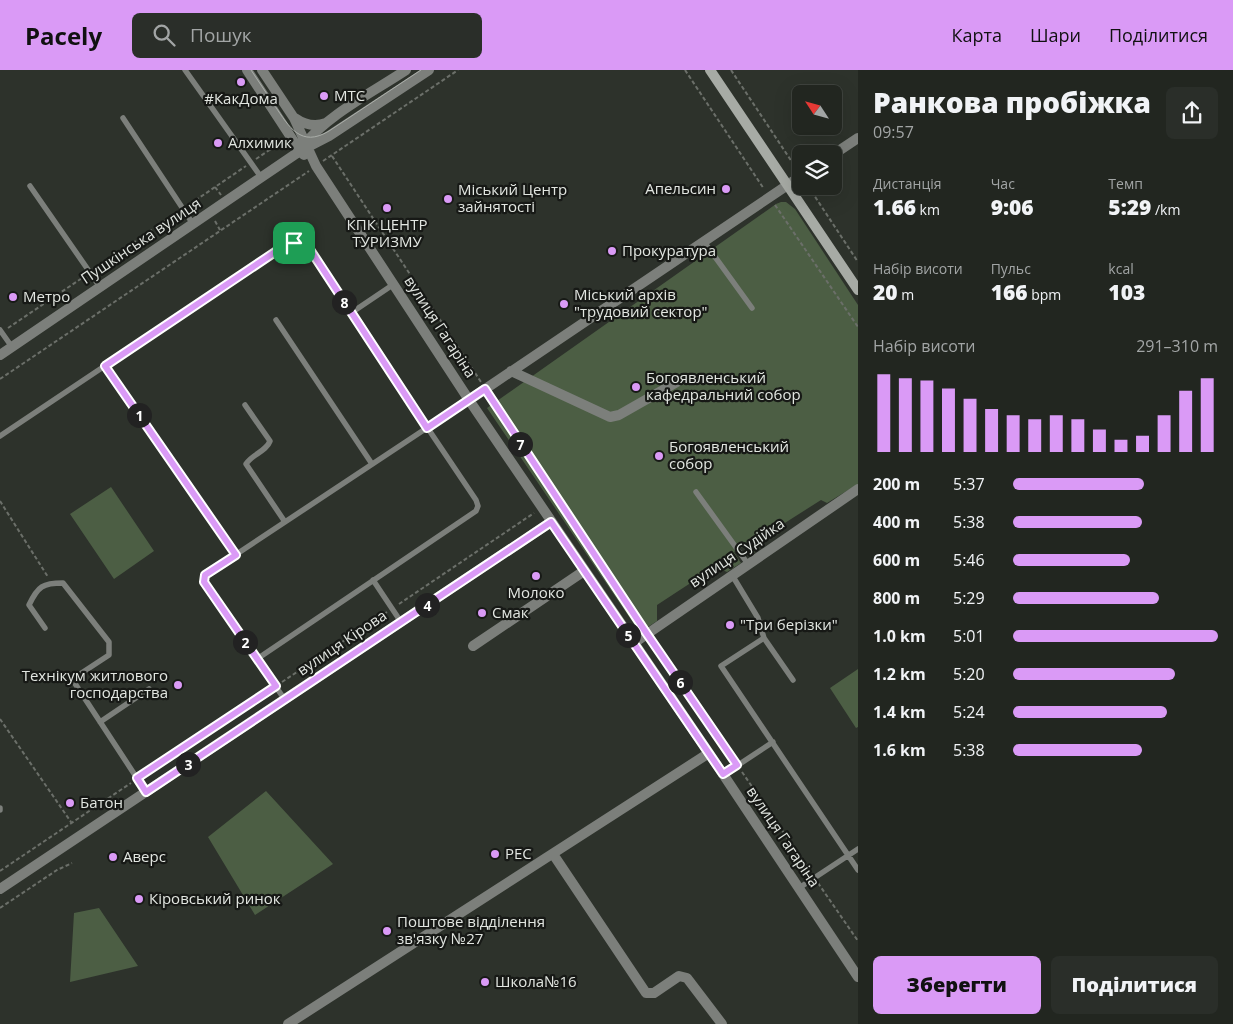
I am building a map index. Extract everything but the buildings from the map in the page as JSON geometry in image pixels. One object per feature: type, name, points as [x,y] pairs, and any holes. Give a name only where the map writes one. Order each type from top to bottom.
[{"type":"street","name":"вулиця Гагаріна","points":[[247,70],[290,136],[305,147]]},
{"type":"street","name":"вулиця Гагаріна","points":[[262,70],[294,118],[305,147],[316,166],[469,400],[709,753],[858,977]]},
{"type":"street","name":"Пушкінська вулиця","points":[[305,147],[327,122],[406,70]]},
{"type":"street","name":"Пушкінська вулиця","points":[[0,355],[305,147],[329,136],[429,70]]},
{"type":"street","points":[[710,70],[858,290]]},
{"type":"street","points":[[294,118],[304,124],[321,125],[327,122]]},
{"type":"street","points":[[842,149],[858,138]]},
{"type":"street","points":[[469,400],[705,243],[792,182]]},
{"type":"street","points":[[511,371],[610,417],[619,415],[677,382]]},
{"type":"street","name":"вулиця Судійка","points":[[634,643],[858,489]]},
{"type":"street","name":"вулиця Кірова","points":[[0,889],[551,522]]},
{"type":"street","points":[[473,646],[584,571]]},
{"type":"street","points":[[288,1024],[709,753]]},
{"type":"street","points":[[553,854],[646,992],[654,994],[679,976],[688,978],[722,1024]]},
{"type":"lane","points":[[185,70],[261,178]]},
{"type":"lane","points":[[123,118],[194,224]]},
{"type":"lane","points":[[30,186],[100,288]]},
{"type":"lane","points":[[705,243],[752,308]]},
{"type":"lane","points":[[0,436],[287,244],[302,244],[311,251],[476,500],[478,506],[476,511],[257,659]]},
{"type":"lane","points":[[351,313],[394,284]]},
{"type":"lane","points":[[276,320],[372,464]]},
{"type":"lane","points":[[1,331],[12,347]]},
{"type":"lane","points":[[105,366],[236,555]]},
{"type":"lane","points":[[285,700],[204,582],[205,575],[469,400]]},
{"type":"lane","points":[[245,405],[270,441],[266,448],[246,464],[285,522]]},
{"type":"lane","points":[[696,492],[748,564]]},
{"type":"lane","points":[[732,575],[758,618],[764,638],[793,680]]},
{"type":"lane","points":[[373,580],[401,622]]},
{"type":"lane","points":[[45,628],[29,605],[36,591],[48,583],[63,583],[109,642],[110,654],[77,676],[74,682],[146,792]]},
{"type":"lane","points":[[764,638],[721,666],[858,870]]},
{"type":"lane","points":[[100,722],[149,689]]},
{"type":"lane","points":[[723,774],[773,742]]},
{"type":"lane","points":[[799,888],[858,849]]},
{"type":"path","points":[[0,379],[458,70]]},
{"type":"path","points":[[731,70],[792,162]]},
{"type":"path","points":[[1,331],[90,273],[290,136]]},
{"type":"path","points":[[332,156],[647,634],[858,941]]},
{"type":"path","points":[[814,195],[858,262]]},
{"type":"path","points":[[0,501],[48,577]]},
{"type":"path","points":[[0,871],[542,508]]},
{"type":"path","points":[[0,719],[71,822]]},
{"type":"path","points":[[0,908],[57,870],[72,863]]},
{"type":"green space","points":[[781,202],[786,202],[795,209],[858,305],[858,484],[827,503],[821,500],[758,540],[757,551],[751,555],[744,546],[734,552],[741,563],[727,572],[715,567],[657,605],[657,621],[642,629],[636,627],[487,408]]},
{"type":"green space","points":[[111,487],[154,551],[114,579],[70,514]]},
{"type":"green space","points":[[858,669],[858,727],[856,728],[830,688]]},
{"type":"green space","points":[[266,791],[333,864],[255,915],[208,837]]},
{"type":"green space","points":[[99,908],[138,966],[70,982],[74,913]]},
{"type":"tram line","points":[[251,70],[291,128],[303,136],[311,137],[319,136],[329,131],[421,70]]},
{"type":"place","name":"#КакДома","points":[[241,82]]},
{"type":"place","name":"МТС","points":[[324,96]]},
{"type":"place","name":"Алхимик","points":[[218,143]]},
{"type":"place","name":"Апельсин","points":[[726,189]]},
{"type":"place","name":"Міський Центр зайнятості","points":[[448,199]]},
{"type":"place","name":"КПК ЦЕНТР ТУРИЗМУ","points":[[387,208]]},
{"type":"place","name":"Прокуратура","points":[[612,251]]},
{"type":"place","name":"Метро","points":[[13,297]]},
{"type":"place","name":"Міський архів \"трудовий сектор\"","points":[[564,304]]},
{"type":"place","name":"Богоявленський кафедральний собор","points":[[636,387]]},
{"type":"place","name":"Богоявленський собор","points":[[659,456]]},
{"type":"place","name":"Молоко","points":[[536,576]]},
{"type":"place","name":"Смак","points":[[482,613]]},
{"type":"place","name":"\"Три берізки\"","points":[[730,625]]},
{"type":"place","name":"Технікум житлового господарства","points":[[178,685]]},
{"type":"place","name":"Батон","points":[[70,803]]},
{"type":"place","name":"РЕС","points":[[495,854]]},
{"type":"place","name":"Аверс","points":[[113,857]]},
{"type":"place","name":"Кіровський ринок","points":[[139,899]]},
{"type":"place","name":"Поштове відділення зв'язку №27","points":[[387,931]]},
{"type":"place","name":"Школа№16","points":[[485,982]]},
{"type":"route","points":[[294,243],[302,244],[311,251],[427,428],[485,389],[647,634],[737,765],[723,774],[551,522],[146,792],[137,778],[276,686],[204,582],[205,575],[236,555],[105,366],[287,244],[294,243]]}]
